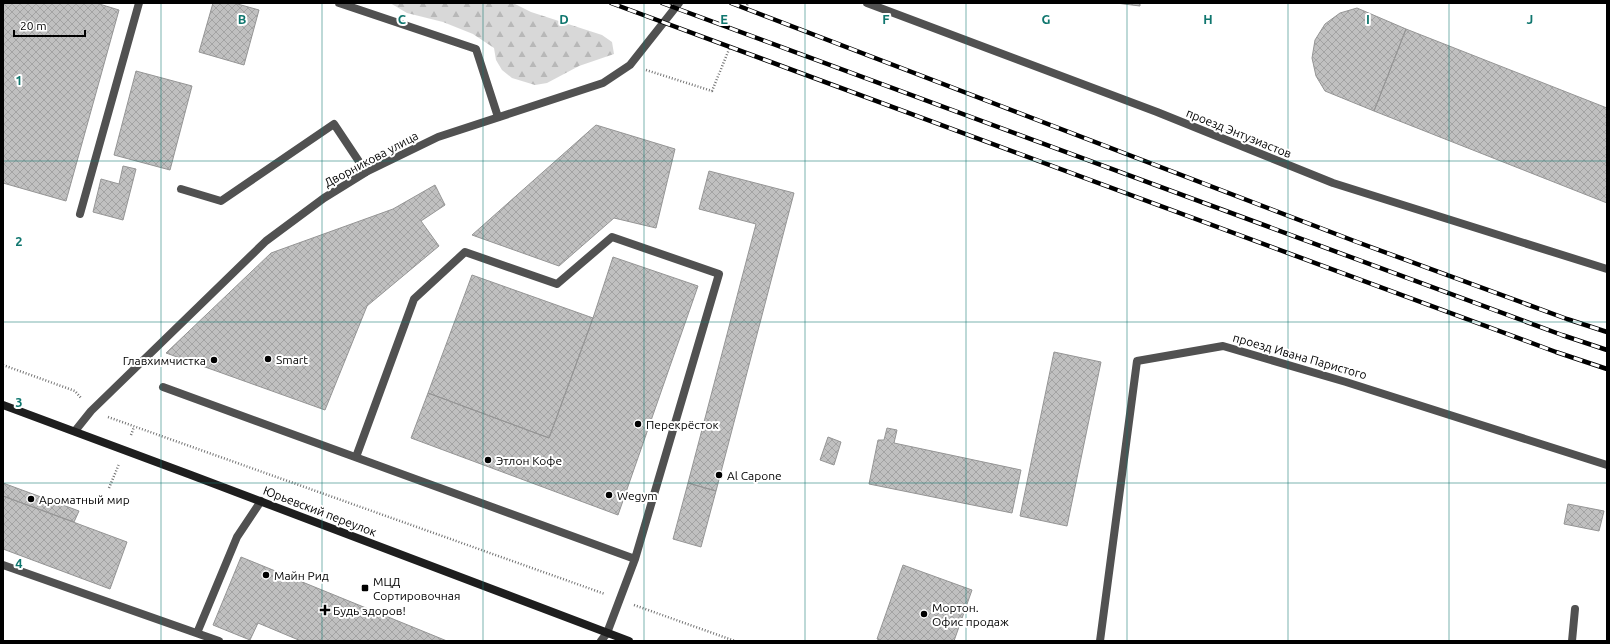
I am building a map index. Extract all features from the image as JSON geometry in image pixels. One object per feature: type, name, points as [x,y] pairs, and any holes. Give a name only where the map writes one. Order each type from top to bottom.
[{"type":"street","points":[[80,214],[139,3]]},
{"type":"street","points":[[338,3],[476,49],[498,117]]},
{"type":"street","name":"Дворникова улица","points":[[75,431],[91,411],[266,241],[324,198],[366,172],[438,137],[603,83],[630,65],[679,3]]},
{"type":"street","name":"проезд Энтузиастов","points":[[867,3],[1157,112],[1333,183],[1607,270]]},
{"type":"street","points":[[181,189],[221,201],[334,124],[366,172]]},
{"type":"street","points":[[356,457],[414,299],[465,252],[557,284],[612,237],[718,274],[635,559],[607,633],[601,641]]},
{"type":"street","name":"проезд Ивана Паристого","points":[[1100,641],[1137,361],[1223,346],[1346,382],[1607,465]]},
{"type":"street","points":[[163,387],[635,559]]},
{"type":"street","name":"Юрьевский переулок","points":[[3,405],[629,641]]},
{"type":"street","points":[[197,633],[237,537],[261,501]]},
{"type":"street","points":[[3,565],[219,641]]},
{"type":"street","points":[[1572,641],[1575,609]]},
{"type":"path","points":[[746,8],[748,3]]},
{"type":"path","points":[[630,65],[712,91],[730,47]]},
{"type":"path","points":[[3,365],[75,391],[91,411],[735,641]]},
{"type":"green space","points":[[390,3],[513,3],[531,12],[602,35],[612,42],[614,54],[579,66],[547,83],[535,85],[512,78],[502,70],[496,60],[494,48],[473,34],[443,22],[407,13]]},
{"type":"building","points":[[3,3],[96,3],[119,10],[66,201],[3,183]]},
{"type":"building","points":[[213,3],[234,3],[259,10],[244,65],[199,52]]},
{"type":"building","points":[[1116,3],[1140,3],[1140,6]]},
{"type":"building","points":[[1357,8],[1406,29],[1374,111],[1325,91],[1316,76],[1312,58],[1315,40],[1325,24],[1340,13]]},
{"type":"building","points":[[1406,29],[1607,108],[1607,203],[1374,111]]},
{"type":"building","points":[[136,71],[192,86],[170,170],[114,155]]},
{"type":"building","points":[[596,125],[675,149],[656,228],[614,218],[559,266],[472,235]]},
{"type":"building","points":[[123,166],[136,169],[123,220],[93,212],[101,179],[119,184]]},
{"type":"building","points":[[709,171],[794,193],[716,491],[688,483],[756,224],[699,209]]},
{"type":"building","points":[[435,185],[445,205],[421,221],[439,246],[367,306],[325,410],[166,353],[271,253],[393,209]]},
{"type":"building","points":[[613,257],[698,286],[618,515],[411,438],[428,393],[549,438],[593,318]]},
{"type":"building","points":[[472,275],[593,318],[549,438],[428,393]]},
{"type":"building","points":[[1054,352],[1101,362],[1067,526],[1020,516]]},
{"type":"building","points":[[887,428],[897,430],[894,443],[1021,470],[1012,513],[869,484],[878,440],[884,440]]},
{"type":"building","points":[[828,437],[841,442],[834,465],[820,460]]},
{"type":"building","points":[[3,483],[79,511],[74,522],[3,496]]},
{"type":"building","points":[[688,483],[716,491],[701,547],[673,539]]},
{"type":"building","points":[[3,496],[127,542],[110,589],[3,549]]},
{"type":"building","points":[[1568,504],[1604,511],[1599,531],[1564,524]]},
{"type":"building","points":[[241,557],[447,641],[301,641],[258,623],[250,640],[213,625]]},
{"type":"building","name":"Мортон. Офис продаж","points":[[903,565],[972,590],[954,641],[883,641],[877,639]]},
{"type":"railway","points":[[611,3],[1556,352],[1607,369]]},
{"type":"railway","points":[[662,3],[1562,335],[1607,350]]},
{"type":"railway","points":[[731,3],[1357,242],[1567,319],[1607,332]]},
{"type":"place","name":"Smart","points":[[268,359]]},
{"type":"place","name":"Главхимчистка","points":[[214,360]]},
{"type":"place","name":"Перекрёсток","points":[[638,424]]},
{"type":"place","name":"Этлон Кофе","points":[[488,460]]},
{"type":"place","name":"Al Capone","points":[[719,475]]},
{"type":"place","name":"Wegym","points":[[609,495]]},
{"type":"place","name":"Ароматный мир","points":[[31,499]]},
{"type":"place","name":"Майн Рид","points":[[266,575]]},
{"type":"place","name":"МЦД Сортировочная","points":[[365,588]]},
{"type":"place","name":"Будь здоров!","points":[[325,610]]},
{"type":"place","name":"Мортон. Офис продаж","points":[[924,614]]}]
